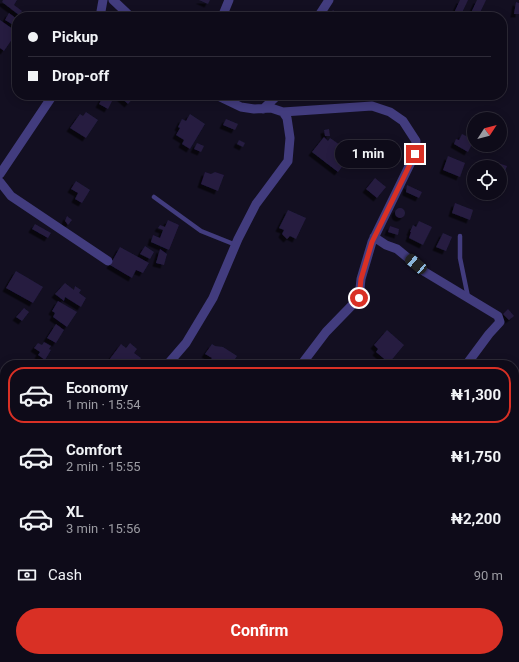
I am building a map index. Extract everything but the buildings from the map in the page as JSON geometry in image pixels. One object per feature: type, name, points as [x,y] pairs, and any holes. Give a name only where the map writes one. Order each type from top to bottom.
[{"type":"street","points":[[101,12],[103,0]]},
{"type":"street","points":[[113,0],[126,12]]},
{"type":"street","points":[[224,12],[229,0]]},
{"type":"street","points":[[321,12],[329,0]]},
{"type":"street","points":[[0,174],[50,100]]},
{"type":"street","points":[[226,100],[241,107],[254,110],[271,108],[283,112],[372,106],[390,112],[403,121],[416,141],[415,154],[374,237],[361,279],[359,298],[326,332],[305,360]]},
{"type":"street","points":[[263,109],[273,100]]},
{"type":"street","points":[[171,360],[186,343],[213,298],[236,244],[256,204],[288,161],[290,138],[287,118],[283,112]]},
{"type":"street","points":[[0,182],[11,196],[108,261]]},
{"type":"street","points":[[374,237],[386,245],[397,249],[425,272],[498,316],[500,322],[470,360]]},
{"type":"lane","points":[[154,197],[201,231],[236,244]]},
{"type":"lane","points":[[460,236],[460,258],[468,297]]},
{"type":"route","points":[[359,298],[361,279],[372,242],[415,154]]}]
